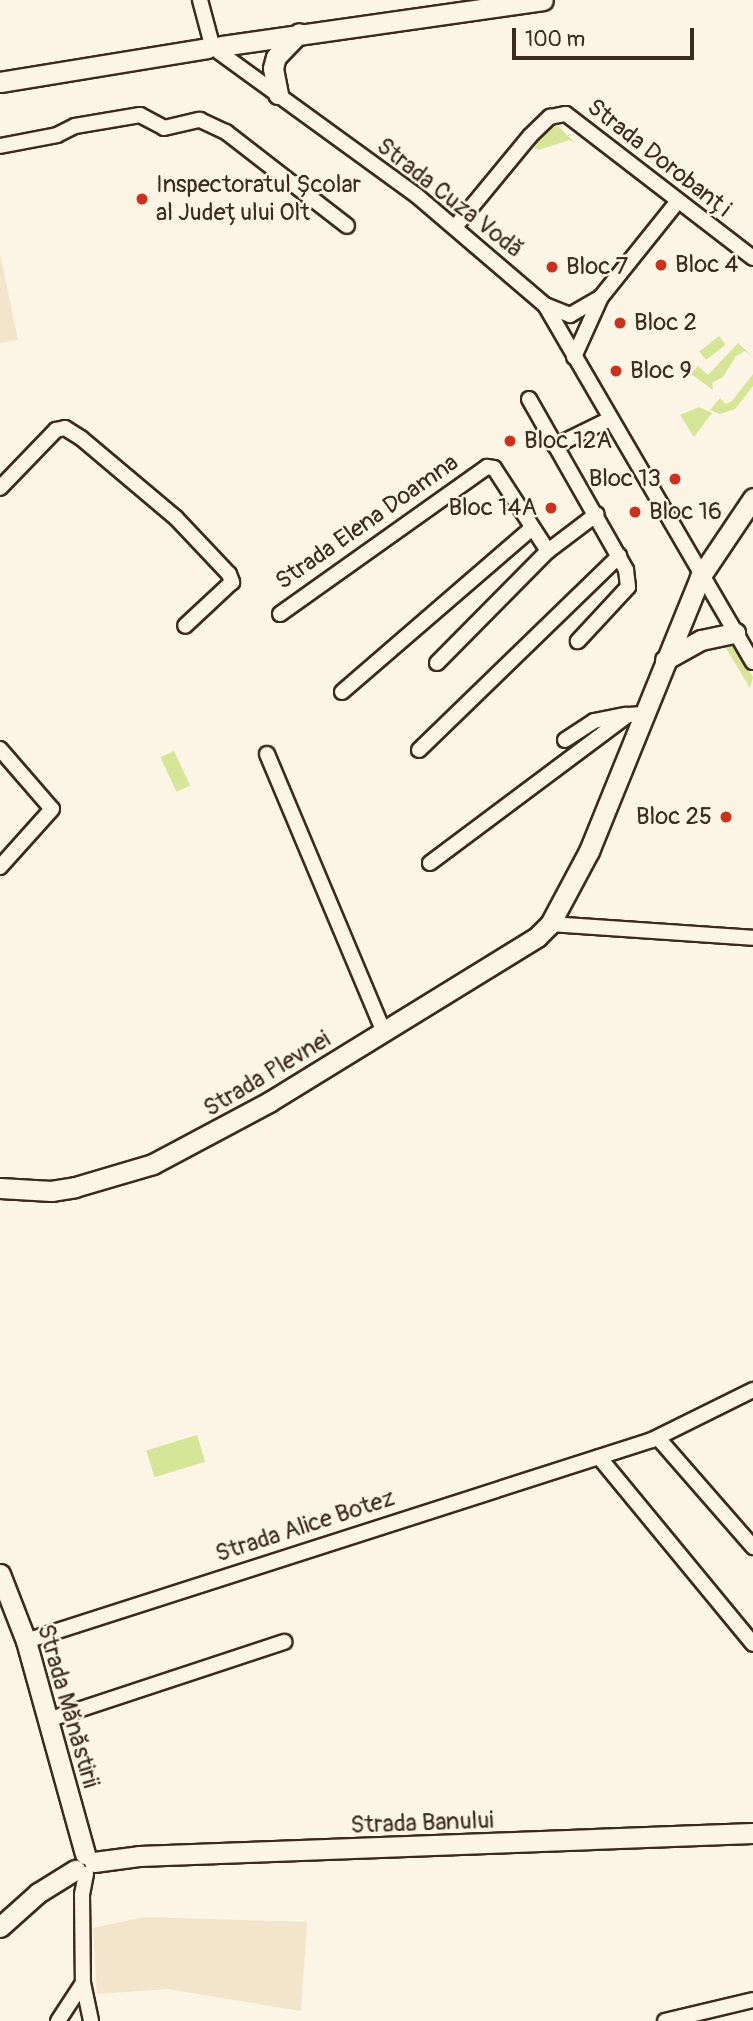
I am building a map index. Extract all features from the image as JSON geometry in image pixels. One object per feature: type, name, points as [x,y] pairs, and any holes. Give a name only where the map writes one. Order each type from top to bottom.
[{"type":"street","points":[[200,0],[214,47]]},
{"type":"street","points":[[0,82],[299,33],[543,0]]},
{"type":"street","points":[[278,94],[272,68],[276,57],[299,33]]},
{"type":"street","name":"Strada Cuza Vodă","points":[[214,47],[454,227],[545,305],[608,420],[700,576],[743,638],[753,662]]},
{"type":"street","name":"Strada Dorobanți","points":[[454,227],[530,136],[550,117],[566,114],[753,258]]},
{"type":"street","points":[[0,146],[57,135],[75,126],[140,115],[164,128],[200,120],[226,132],[347,226]]},
{"type":"street","points":[[574,357],[601,298],[677,202]]},
{"type":"street","points":[[545,305],[570,314],[582,312],[601,298]]},
{"type":"street","points":[[529,400],[597,514],[619,556],[628,587],[578,640]]},
{"type":"street","points":[[555,446],[608,420]]},
{"type":"street","points":[[0,488],[56,430],[65,428],[81,438],[176,518],[229,574],[232,582],[186,626]]},
{"type":"street","name":"Strada Elena Doamna","points":[[280,614],[487,467],[494,468],[531,529],[548,551]]},
{"type":"street","points":[[753,498],[700,576],[665,660],[636,715],[589,851],[544,931],[753,938]]},
{"type":"street","points":[[437,663],[548,551],[597,514]]},
{"type":"street","points":[[342,692],[531,529]]},
{"type":"street","points":[[419,750],[619,556]]},
{"type":"street","points":[[665,660],[701,640],[743,638]]},
{"type":"street","points":[[565,740],[594,721],[636,715]]},
{"type":"street","points":[[430,863],[636,715]]},
{"type":"street","points":[[0,750],[52,809],[0,867]]},
{"type":"street","points":[[267,754],[384,1032]]},
{"type":"street","name":"Strada Plevnei","points":[[0,1188],[51,1191],[153,1164],[209,1137],[384,1032],[544,931]]},
{"type":"street","name":"Strada Alice Botez","points":[[26,1642],[657,1438],[753,1390]]},
{"type":"street","points":[[657,1438],[753,1547]]},
{"type":"street","points":[[599,1457],[753,1644]]},
{"type":"street","name":"Strada Mănăstirii","points":[[0,1573],[26,1642],[85,1865],[82,1894],[83,1983],[91,2021]]},
{"type":"street","points":[[48,1720],[284,1642]]},
{"type":"street","name":"Strada Banului","points":[[0,1927],[38,1893],[85,1865],[139,1856],[753,1833]]},
{"type":"street","points":[[58,2021],[83,1983]]},
{"type":"street","points":[[665,2021],[753,2000]]},
{"type":"shaded area","points":[[0,254],[18,340],[0,343]]},
{"type":"shaded area","points":[[144,1917],[307,1922],[301,2011],[168,1989],[97,1994],[93,1928]]},
{"type":"green space","points":[[556,124],[576,144],[570,140],[538,150],[532,144]]},
{"type":"green space","points":[[719,336],[726,345],[706,360],[699,351]]},
{"type":"green space","points":[[738,343],[753,357],[745,351],[736,356],[723,377],[712,383],[713,390],[691,374],[698,366],[708,375]]},
{"type":"green space","points":[[753,374],[753,386],[735,409],[720,414],[710,410],[720,398],[726,404],[732,401]]},
{"type":"green space","points":[[699,407],[712,413],[694,437],[680,415]]},
{"type":"green space","points":[[729,641],[753,677],[750,688],[724,645]]},
{"type":"green space","points":[[174,751],[190,785],[176,792],[160,757]]},
{"type":"green space","points":[[197,1435],[205,1462],[155,1477],[146,1450]]},
{"type":"place","name":"Inspectoratul Școlar al Județului Olt","points":[[142,199]]},
{"type":"place","name":"Bloc 4","points":[[661,265]]},
{"type":"place","name":"Bloc 7","points":[[552,267]]},
{"type":"place","name":"Bloc 2","points":[[620,323]]},
{"type":"place","name":"Bloc 9","points":[[616,371]]},
{"type":"place","name":"Bloc 12A","points":[[510,441]]},
{"type":"place","name":"Bloc 13","points":[[675,479]]},
{"type":"place","name":"Bloc 14A","points":[[551,508]]},
{"type":"place","name":"Bloc 16","points":[[635,512]]},
{"type":"place","name":"Bloc 25","points":[[726,817]]}]
